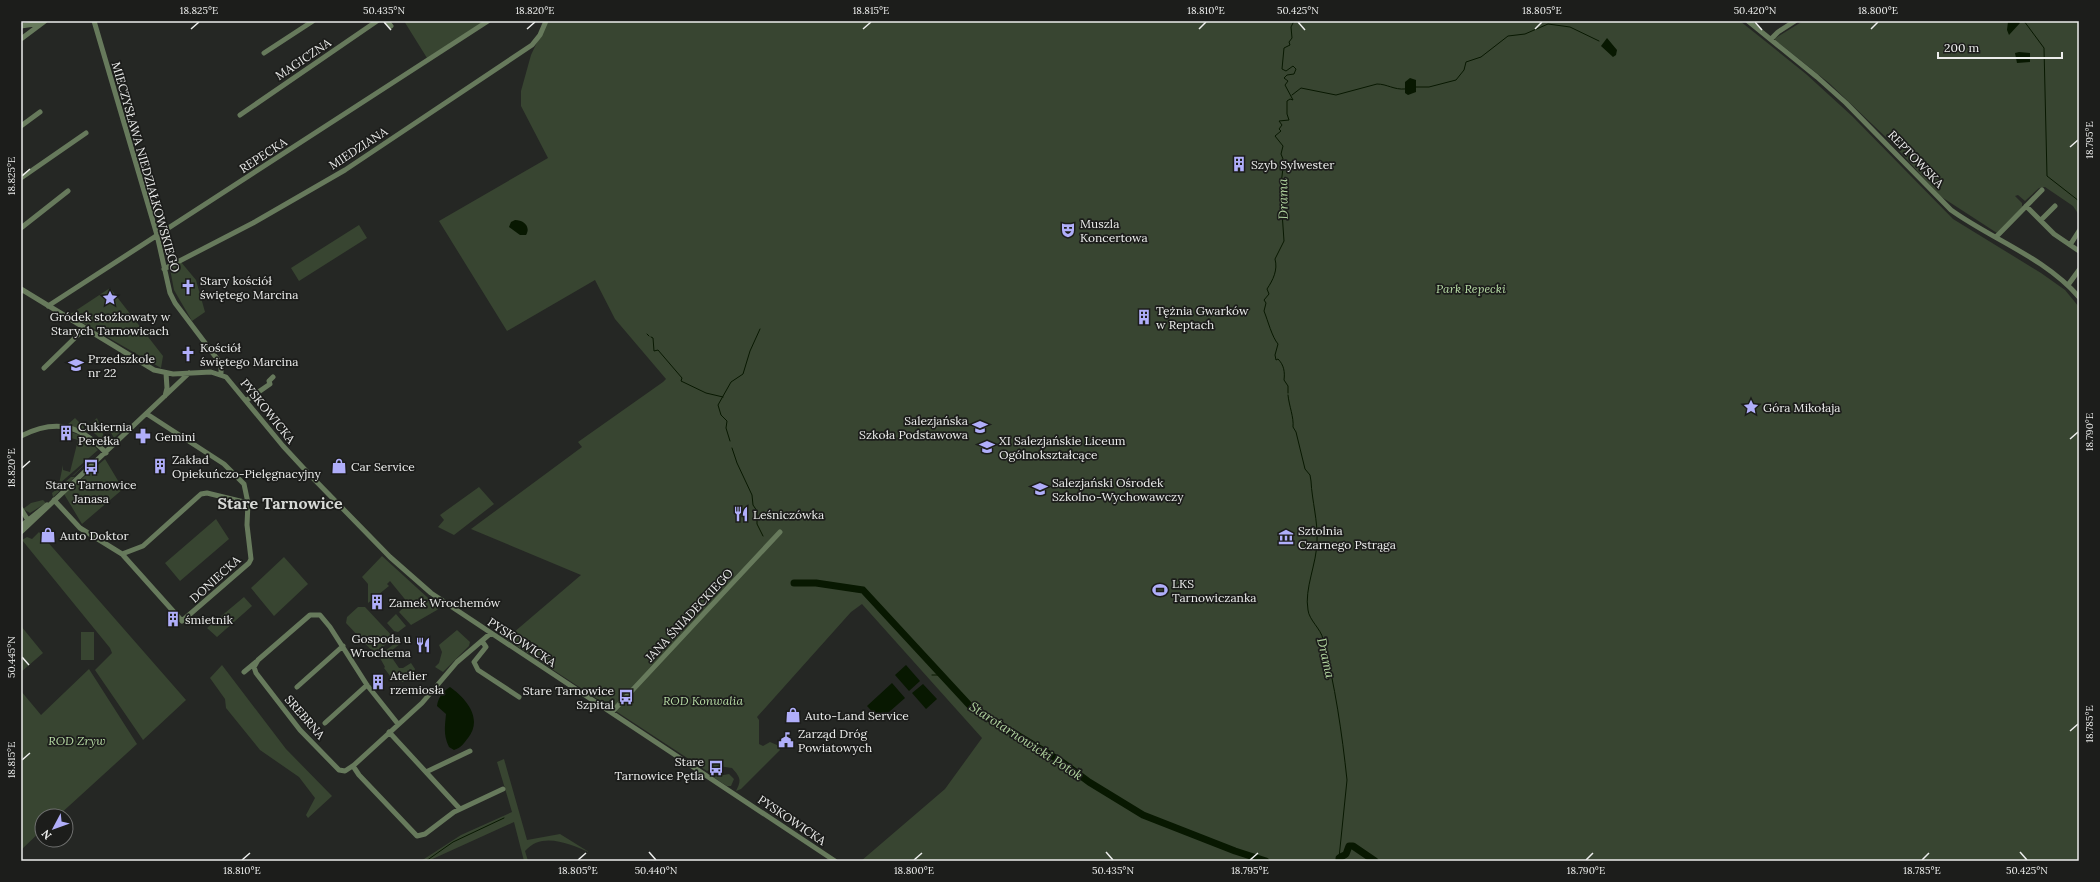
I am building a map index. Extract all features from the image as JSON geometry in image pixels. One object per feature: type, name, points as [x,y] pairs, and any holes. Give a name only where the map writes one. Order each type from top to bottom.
[{"type":"street","name":"MIECZYSŁAWA NIEDZIAŁKOWSKIEGO","points":[[94,21],[157,235],[170,293],[175,303],[221,364],[221,374]]},
{"type":"street","points":[[264,53],[313,21]]},
{"type":"street","name":"MAGICZNA","points":[[240,115],[377,21]]},
{"type":"street","points":[[387,21],[391,26]]},
{"type":"street","name":"REPECKA","points":[[48,306],[488,21]]},
{"type":"street","name":"MIEDZIANA","points":[[164,269],[224,239],[345,170],[532,45],[540,35],[546,21]]},
{"type":"street","name":"REPTOWSKA","points":[[1748,21],[1846,103],[1952,210],[2034,259],[2068,285],[2079,297]]},
{"type":"street","points":[[1771,39],[1780,30],[1795,21]]},
{"type":"street","points":[[21,26],[44,22]]},
{"type":"street","points":[[21,39],[44,22]]},
{"type":"street","points":[[21,126],[40,112]]},
{"type":"street","points":[[21,178],[86,133]]},
{"type":"street","points":[[1996,237],[2042,190]]},
{"type":"street","points":[[21,228],[68,191]]},
{"type":"street","points":[[2026,206],[2054,234],[2079,251]]},
{"type":"street","points":[[2041,220],[2055,206]]},
{"type":"street","points":[[2070,244],[2079,231]]},
{"type":"street","points":[[2068,285],[2079,270]]},
{"type":"street","points":[[21,289],[147,366],[166,373],[178,374],[212,372],[221,374]]},
{"type":"street","points":[[44,368],[85,328]]},
{"type":"street","points":[[164,397],[167,388],[166,373]]},
{"type":"street","points":[[25,522],[54,500],[106,453],[189,373]]},
{"type":"street","points":[[178,374],[179,382]]},
{"type":"street","name":"PYSKOWICKA","points":[[221,374],[231,380],[283,446],[390,557],[442,601],[612,712],[835,861]]},
{"type":"street","points":[[247,400],[270,384],[269,381],[273,377]]},
{"type":"street","name":"DONIECKA","points":[[54,500],[80,528],[122,554],[182,621],[249,563],[251,559],[247,525],[248,503],[244,484],[224,464],[147,414]]},
{"type":"street","points":[[21,436],[36,429],[53,425],[86,434],[106,453]]},
{"type":"street","points":[[122,554],[143,546],[201,494],[207,493],[248,503]]},
{"type":"street","points":[[21,532],[25,522],[54,500]]},
{"type":"street","points":[[22,510],[28,515],[35,514]]},
{"type":"street","points":[[22,510],[25,522]]},
{"type":"street","name":"JANA ŚNIADECKIEGO","points":[[612,712],[780,532]]},
{"type":"street","points":[[244,672],[313,614],[318,614],[324,618],[367,685],[398,724]]},
{"type":"street","points":[[491,633],[457,662],[429,696],[354,765],[354,768],[417,836],[425,834],[460,809],[503,789]]},
{"type":"street","points":[[482,641],[486,647],[474,662],[478,670],[519,697]]},
{"type":"street","name":"SREBRNA","points":[[297,687],[343,646]]},
{"type":"street","name":"SREBRNA","points":[[258,660],[254,667],[256,673],[300,730],[339,770],[345,772],[354,765]]},
{"type":"street","name":"SREBRNA","points":[[325,723],[367,685]]},
{"type":"street","points":[[389,732],[460,809]]},
{"type":"street","points":[[426,772],[470,751]]},
{"type":"green space","points":[[404,21],[485,21],[427,58]]},
{"type":"green space","points":[[547,21],[1740,21],[1806,74],[1852,116],[1953,219],[2041,273],[2065,290],[2079,307],[2079,861],[861,861],[945,789],[982,738],[862,604],[851,612],[757,717],[759,720],[759,744],[763,746],[770,742],[777,745],[780,750],[741,789],[736,791],[739,784],[739,779],[732,768],[718,766],[707,771],[506,639],[581,575],[471,529],[582,447],[578,442],[666,379],[615,319],[595,280],[507,331],[439,221],[548,158],[521,106],[521,91],[531,55]]},
{"type":"green space","points":[[1803,21],[2079,21],[2079,215],[2073,206],[2045,187],[2039,188],[2025,201],[2018,195],[2015,196],[2022,203],[2022,207],[1997,233],[1940,196],[1893,144],[1829,83],[1774,39]]},
{"type":"green space","points":[[359,225],[367,238],[299,281],[291,268]]},
{"type":"green space","points":[[181,262],[196,280],[205,312],[192,321],[174,290],[170,269]]},
{"type":"green space","points":[[110,288],[163,356],[161,368],[69,315]]},
{"type":"green space","points":[[75,418],[84,427],[85,432],[66,426]]},
{"type":"green space","points":[[97,418],[104,437],[102,440],[87,427]]},
{"type":"green space","points":[[111,426],[113,429],[125,428],[114,438],[109,429]]},
{"type":"green space","points":[[71,432],[85,437],[98,450],[59,484],[63,465],[63,470],[70,472],[78,440],[71,438],[68,443]]},
{"type":"green space","points":[[99,451],[74,475],[72,476]]},
{"type":"green space","points":[[105,459],[123,489],[82,524],[64,494]]},
{"type":"green space","points":[[71,477],[75,477],[53,497],[52,493]]},
{"type":"green space","points":[[479,487],[494,504],[454,535],[438,527],[444,520],[440,515]]},
{"type":"green space","points":[[43,500],[46,503],[30,513],[23,509],[31,503]]},
{"type":"green space","points":[[216,519],[229,539],[180,581],[165,563]]},
{"type":"green space","points":[[39,532],[186,700],[143,740],[95,670],[112,653],[110,648],[22,540],[27,537],[32,539]]},
{"type":"green space","points":[[382,556],[439,608],[411,625],[399,612],[408,603],[390,581],[387,584],[389,586],[368,603],[368,584],[362,577]]},
{"type":"green space","points":[[284,557],[308,584],[274,616],[251,588]]},
{"type":"green space","points":[[244,597],[252,606],[217,637],[207,628]]},
{"type":"green space","points":[[358,607],[365,607],[393,637],[378,652],[374,653],[346,623],[347,617]]},
{"type":"green space","points":[[396,614],[406,626],[398,632],[394,631],[387,623]]},
{"type":"green space","points":[[21,626],[43,653],[21,672]]},
{"type":"green space","points":[[457,630],[470,642],[469,646],[443,672],[435,667],[439,663],[442,652],[439,645]]},
{"type":"green space","points":[[81,632],[94,632],[94,660],[81,660]]},
{"type":"green space","points":[[398,641],[400,644],[391,651],[390,655],[399,668],[403,668],[411,663],[415,669],[414,672],[403,682],[394,681],[384,668],[385,667],[380,658],[381,654]]},
{"type":"green space","points":[[222,665],[286,749],[332,796],[308,818],[306,815],[315,798],[299,777],[260,750],[226,708],[225,699],[210,678]]},
{"type":"green space","name":"ROD Zryw","points":[[89,669],[137,744],[67,808],[34,808],[34,838],[21,850],[21,691],[41,715]]},
{"type":"green space","points":[[504,759],[527,840],[560,834],[589,852],[565,843],[548,840],[532,845],[525,851],[528,861],[524,861],[514,822],[428,861],[421,861],[461,835],[512,812],[497,762]]},
{"type":"green space","points":[[729,774],[734,779],[731,786],[727,786],[713,777]]},
{"type":"shaded area","points":[[2018,21],[2020,23],[2009,35],[2007,30],[2008,22]]},
{"type":"shaded area","points":[[1607,38],[1617,50],[1616,55],[1613,57],[1601,46]]},
{"type":"shaded area","points":[[2015,53],[2030,53],[2030,62],[2017,63]]},
{"type":"shaded area","points":[[1410,78],[1416,80],[1416,92],[1408,95],[1405,93],[1405,82]]},
{"type":"shaded area","points":[[515,220],[526,224],[528,229],[526,235],[520,235],[509,227],[511,222]]},
{"type":"shaded area","points":[[906,665],[920,681],[909,691],[895,675]]},
{"type":"shaded area","points":[[892,683],[905,698],[880,720],[867,706]]},
{"type":"shaded area","points":[[923,684],[937,699],[926,709],[912,693]]},
{"type":"shaded area","points":[[450,687],[467,703],[471,710],[474,724],[468,738],[460,747],[454,750],[449,747],[446,738],[446,714],[437,706],[441,695]]},
{"type":"waterway","name":"Drama","points":[[1288,393],[1288,386],[1284,380],[1283,366],[1278,359],[1276,360],[1275,355],[1278,344],[1272,333],[1264,311],[1266,303],[1264,300],[1269,294],[1267,289],[1274,275],[1276,267],[1275,259],[1284,241],[1282,212],[1285,209],[1282,206],[1284,197],[1280,192],[1283,168],[1280,162],[1283,159],[1281,154],[1283,146],[1275,136],[1281,131],[1279,129],[1282,125],[1279,121],[1289,120],[1287,114],[1287,101],[1290,99],[1293,100],[1285,85],[1288,81],[1284,78],[1287,75],[1294,74],[1296,69],[1293,66],[1286,71],[1282,69],[1284,48],[1290,45],[1289,42],[1292,38],[1291,27],[1294,21]]},
{"type":"waterway","points":[[2024,21],[2044,48],[2047,176],[2079,201]]},
{"type":"waterway","points":[[1416,87],[1429,87],[1456,80],[1464,70],[1466,62],[1481,57],[1508,36],[1525,34],[1548,24],[1570,27],[1599,41]]},
{"type":"waterway","points":[[1292,95],[1301,88],[1336,95],[1377,84],[1397,89],[1405,89]]},
{"type":"waterway","points":[[730,441],[726,428],[727,421],[721,415],[718,405],[731,382],[743,374],[750,351],[760,329]]},
{"type":"waterway","points":[[651,337],[653,338],[654,351],[658,350],[682,378],[681,381],[706,393],[723,397]]},
{"type":"waterway","name":"Drama","points":[[1288,395],[1293,419],[1293,427],[1296,432],[1305,469],[1310,475],[1317,526],[1315,558],[1307,602],[1308,610],[1310,617],[1322,635],[1327,656],[1338,709],[1347,780],[1339,858]]},
{"type":"waterway","points":[[732,448],[737,463],[752,495],[753,505],[757,511],[757,524],[763,536]]},
{"type":"waterway","name":"Starotarnowicki Potok","points":[[794,583],[816,583],[863,590],[972,708],[1062,762],[1089,782],[1143,815],[1235,851],[1266,861]]},
{"type":"waterway","name":"Starotarnowicki Potok","points":[[932,675],[941,675]]},
{"type":"waterway","points":[[426,861],[453,842],[504,818]]},
{"type":"waterway","name":"Drama","points":[[1339,861],[1339,858],[1346,854],[1349,846],[1353,846],[1375,861]]},
{"type":"place","name":"Szyb Sylwester","points":[[1239,164]]},
{"type":"place","name":"Muszla Koncertowa","points":[[1068,230]]},
{"type":"place","name":"Stary kościół świętego Marcina","points":[[188,287]]},
{"type":"place","name":"Gródek stożkowaty w Starych Tarnowicach","points":[[110,298]]},
{"type":"place","name":"Tężnia Gwarków w Reptach","points":[[1144,317]]},
{"type":"place","name":"Kościół świętego Marcina","points":[[188,354]]},
{"type":"place","name":"Przedszkole nr 22","points":[[76,365]]},
{"type":"place","name":"Góra Mikołaja","points":[[1751,407]]},
{"type":"place","name":"Salezjańska Szkoła Podstawowa","points":[[980,427]]},
{"type":"place","name":"Cukiernia Perełka","points":[[66,433]]},
{"type":"place","name":"Gemini","points":[[143,436]]},
{"type":"place","name":"XI Salezjańskie Liceum Ogólnokształcące","points":[[987,447]]},
{"type":"place","name":"Zakład Opiekuńczo-Pielęgnacyjny","points":[[160,466]]},
{"type":"place","name":"Car Service","points":[[339,466]]},
{"type":"place","name":"Stare Tarnowice Janasa","points":[[91,467]]},
{"type":"place","name":"Salezjański Ośrodek Szkolno-Wychowawczy","points":[[1040,489]]},
{"type":"place","name":"Leśniczówka","points":[[741,514]]},
{"type":"place","name":"Auto Doktor","points":[[48,535]]},
{"type":"place","name":"Sztolnia Czarnego Pstrąga","points":[[1286,537]]},
{"type":"place","name":"LKS Tarnowiczanka","points":[[1160,590]]},
{"type":"place","name":"Zamek Wrochemów","points":[[377,602]]},
{"type":"place","name":"śmietnik","points":[[173,619]]},
{"type":"place","name":"Gospoda u Wrochema","points":[[423,645]]},
{"type":"place","name":"Atelier rzemiosła","points":[[378,682]]},
{"type":"place","name":"Stare Tarnowice Szpital","points":[[626,697]]},
{"type":"place","name":"Auto-Land Service","points":[[793,715]]},
{"type":"place","name":"Zarząd Dróg Powiatowych","points":[[786,740]]},
{"type":"place","name":"Stare Tarnowice Pętla","points":[[716,768]]},
{"type":"district","name":"Stare Tarnowice","points":[[280,503]]},
{"type":"park label","name":"Park Repecki","points":[[1471,288]]},
{"type":"park label","name":"ROD Konwalia","points":[[703,700]]}]
